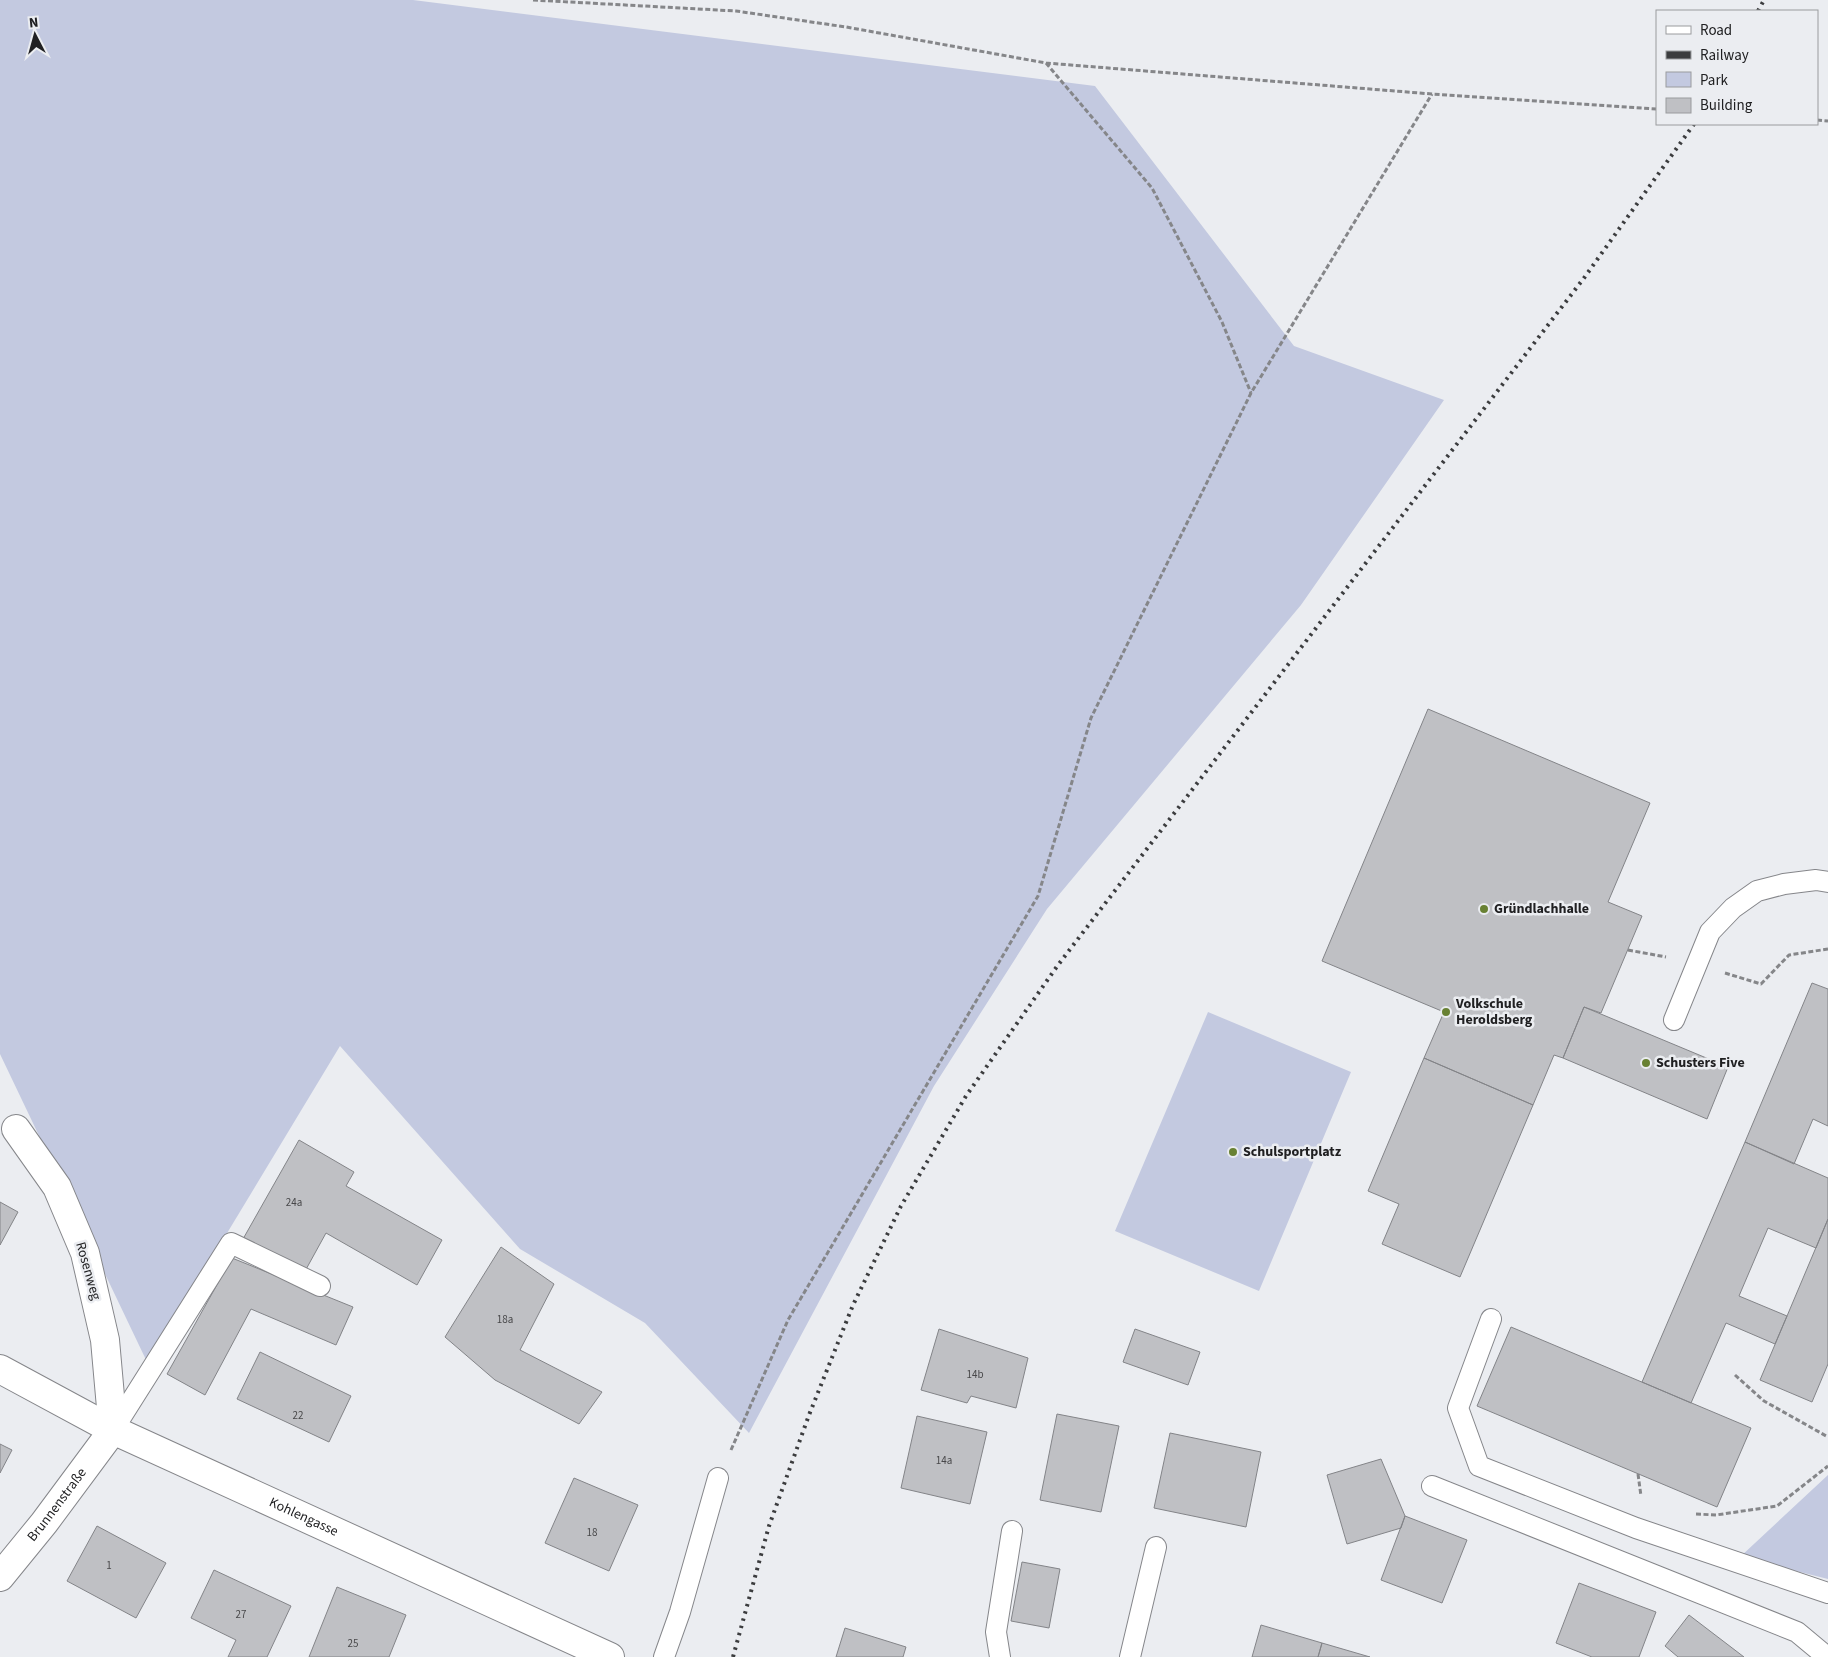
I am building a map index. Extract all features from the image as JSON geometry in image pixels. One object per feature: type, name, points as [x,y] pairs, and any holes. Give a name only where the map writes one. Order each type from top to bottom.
[{"type":"street","name":"Rosenweg","points":[[16,1128],[57,1187],[85,1253],[105,1340],[113,1430]]},
{"type":"street","name":"Kohlengasse","points":[[0,1370],[113,1430],[610,1657]]},
{"type":"street","name":"Brunnenstraße","points":[[0,1577],[44,1523],[113,1430]]},
{"type":"lane","points":[[1674,1020],[1710,932],[1733,908],[1757,891],[1784,884],[1816,880],[1828,882]]},
{"type":"lane","points":[[113,1430],[231,1243],[320,1286]]},
{"type":"lane","points":[[1491,1319],[1458,1408],[1479,1466],[1636,1528],[1828,1593]]},
{"type":"lane","points":[[664,1657],[680,1612],[718,1478]]},
{"type":"lane","points":[[1432,1486],[1797,1632],[1828,1657]]},
{"type":"lane","points":[[1000,1657],[996,1632],[1012,1531]]},
{"type":"lane","points":[[1130,1657],[1156,1547]]},
{"type":"path","points":[[533,0],[736,11],[846,27],[1046,64],[1432,94],[1656,109]]},
{"type":"path","points":[[1046,64],[1152,188],[1222,322],[1251,394]]},
{"type":"path","points":[[718,1478],[788,1320],[1038,896],[1091,718],[1251,394],[1432,94]]},
{"type":"path","points":[[1734,1375],[1764,1401],[1828,1437]]},
{"type":"path","points":[[1689,1513],[1716,1515],[1777,1506],[1828,1466]]},
{"type":"green space","points":[[0,0],[413,0],[1095,86],[1294,346],[1444,400],[1301,605],[1047,909],[934,1086],[749,1433],[645,1323],[520,1249],[340,1046],[148,1364],[0,1054]]},
{"type":"green space","name":"Schulsportplatz","points":[[1208,1012],[1351,1072],[1259,1291],[1115,1231]]},
{"type":"green space","points":[[1828,1475],[1828,1579],[1740,1557]]},
{"type":"building","name":"Gründlachhalle","points":[[1428,709],[1650,803],[1608,902],[1642,916],[1601,1013],[1584,1007],[1563,1058],[1554,1055],[1533,1105],[1424,1058],[1444,1012],[1322,961]]},
{"type":"building","points":[[1812,983],[1828,989],[1828,1126],[1813,1119],[1794,1164],[1745,1142]]},
{"type":"building","name":"Schusters Five","points":[[1584,1007],[1728,1067],[1707,1119],[1563,1058]]},
{"type":"building","points":[[1424,1058],[1533,1105],[1460,1277],[1382,1244],[1399,1204],[1368,1191]]},
{"type":"building","points":[[299,1140],[354,1172],[346,1186],[442,1240],[417,1285],[326,1233],[304,1273],[243,1239]]},
{"type":"building","points":[[1745,1142],[1828,1178],[1828,1219],[1816,1248],[1768,1228],[1739,1296],[1787,1316],[1775,1344],[1726,1323],[1691,1403],[1642,1382]]},
{"type":"building","points":[[0,1202],[18,1212],[0,1245]]},
{"type":"building","points":[[1828,1219],[1828,1364],[1812,1402],[1760,1380]]},
{"type":"building","points":[[501,1247],[554,1284],[520,1350],[602,1392],[579,1424],[495,1380],[445,1337]]},
{"type":"building","points":[[232,1258],[353,1307],[336,1345],[251,1309],[205,1395],[167,1374]]},
{"type":"building","points":[[1511,1327],[1751,1428],[1717,1507],[1477,1406]]},
{"type":"building","points":[[939,1329],[1028,1358],[1016,1408],[971,1396],[967,1403],[921,1390]]},
{"type":"building","points":[[1135,1329],[1200,1352],[1188,1385],[1123,1362]]},
{"type":"building","points":[[260,1352],[351,1396],[329,1442],[237,1399]]},
{"type":"building","points":[[1057,1414],[1119,1426],[1101,1512],[1040,1500]]},
{"type":"building","points":[[917,1416],[987,1432],[970,1504],[901,1488]]},
{"type":"building","points":[[1170,1433],[1261,1452],[1246,1527],[1154,1508]]},
{"type":"building","points":[[0,1444],[12,1450],[0,1473]]},
{"type":"building","points":[[1381,1459],[1405,1516],[1401,1528],[1347,1544],[1327,1475]]},
{"type":"building","points":[[574,1478],[638,1505],[609,1571],[545,1543]]},
{"type":"building","points":[[1405,1516],[1467,1540],[1442,1603],[1381,1580]]},
{"type":"building","points":[[97,1526],[166,1563],[136,1618],[67,1581]]},
{"type":"building","points":[[1022,1562],[1060,1569],[1049,1628],[1011,1621]]},
{"type":"building","points":[[214,1570],[291,1606],[267,1657],[228,1657],[236,1640],[191,1618]]},
{"type":"building","points":[[1579,1583],[1656,1612],[1639,1657],[1592,1657],[1556,1643]]},
{"type":"building","points":[[337,1587],[406,1615],[389,1657],[309,1657]]},
{"type":"building","points":[[1689,1615],[1744,1657],[1678,1657],[1665,1646]]},
{"type":"building","points":[[1261,1625],[1322,1643],[1318,1657],[1252,1657]]},
{"type":"building","points":[[845,1628],[906,1647],[903,1657],[836,1657]]},
{"type":"building","points":[[1322,1643],[1370,1657],[1318,1657]]},
{"type":"railway","points":[[1759,10],[1764,0]]},
{"type":"railway","points":[[733,1657],[769,1526],[809,1415],[853,1305],[901,1206],[966,1096],[1058,965],[1584,278],[1693,125]]},
{"type":"place","name":"Gründlachhalle","points":[[1484,909]]},
{"type":"place","name":"Volkschule Heroldsberg","points":[[1446,1012]]},
{"type":"place","name":"Schusters Five","points":[[1646,1063]]},
{"type":"place","name":"Schulsportplatz","points":[[1233,1152]]}]
